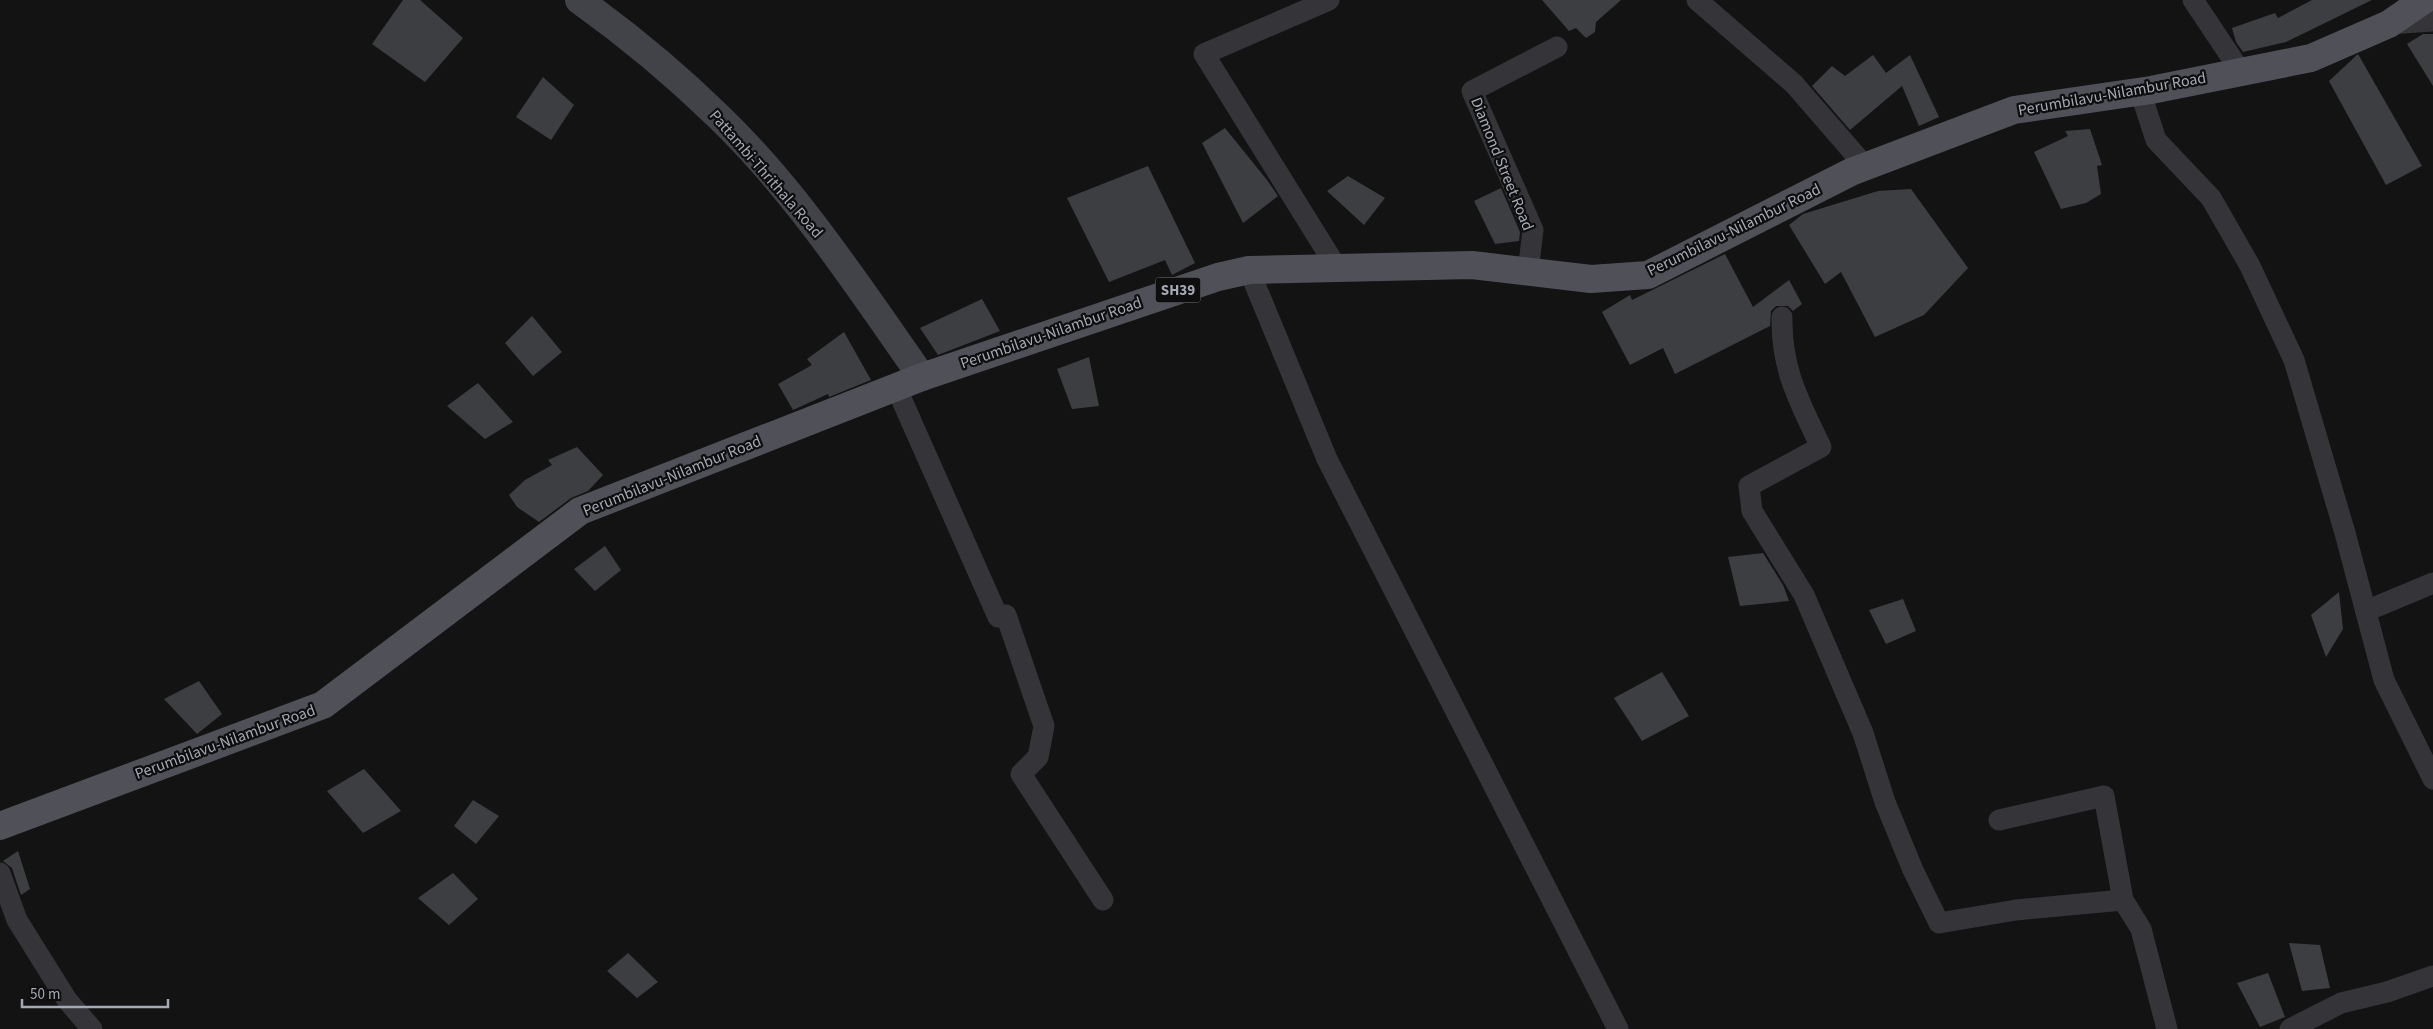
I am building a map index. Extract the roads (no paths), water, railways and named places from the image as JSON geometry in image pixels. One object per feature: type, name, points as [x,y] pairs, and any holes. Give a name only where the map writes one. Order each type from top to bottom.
[{"type":"main road","name":"Perumbilavu-Nilambur Road","points":[[0,826],[323,705],[580,511],[922,377],[1218,277],[1249,270],[1472,265],[1591,279],[1648,275],[1865,166],[2014,110],[2140,91],[2311,58],[2389,24],[2424,0]]},
{"type":"main road","name":"Pattambi-Thrithala Road","points":[[595,4],[719,117],[772,176],[835,253],[922,377]]},
{"type":"street","points":[[1330,0],[1204,54],[1337,268]]},
{"type":"street","points":[[1697,0],[1794,84],[1865,166]]},
{"type":"street","points":[[2193,0],[2241,72]]},
{"type":"street","points":[[2389,24],[2433,21]]},
{"type":"street","name":"Diamond Street Road","points":[[1528,272],[1533,230],[1472,91],[1557,47]]},
{"type":"street","points":[[2140,91],[2156,140],[2211,198],[2250,266],[2294,360],[2384,680],[2433,779]]},
{"type":"street","points":[[1249,270],[1327,459],[1618,1029]]},
{"type":"street","points":[[1782,318],[1782,343],[1793,390],[1821,446],[1749,486],[1752,511],[1804,595],[1863,733],[1885,802],[1909,861],[1939,924],[2016,910],[2123,900]]},
{"type":"street","points":[[896,387],[998,617],[1006,615],[1044,726],[1038,757],[1021,774],[1103,900]]},
{"type":"street","points":[[2366,611],[2433,583]]},
{"type":"street","points":[[1999,820],[2104,796],[2123,900],[2141,929],[2167,1029]]},
{"type":"street","points":[[0,873],[17,920],[67,1000],[92,1029]]},
{"type":"street","points":[[2290,1029],[2341,1003],[2387,992],[2433,976]]}]
